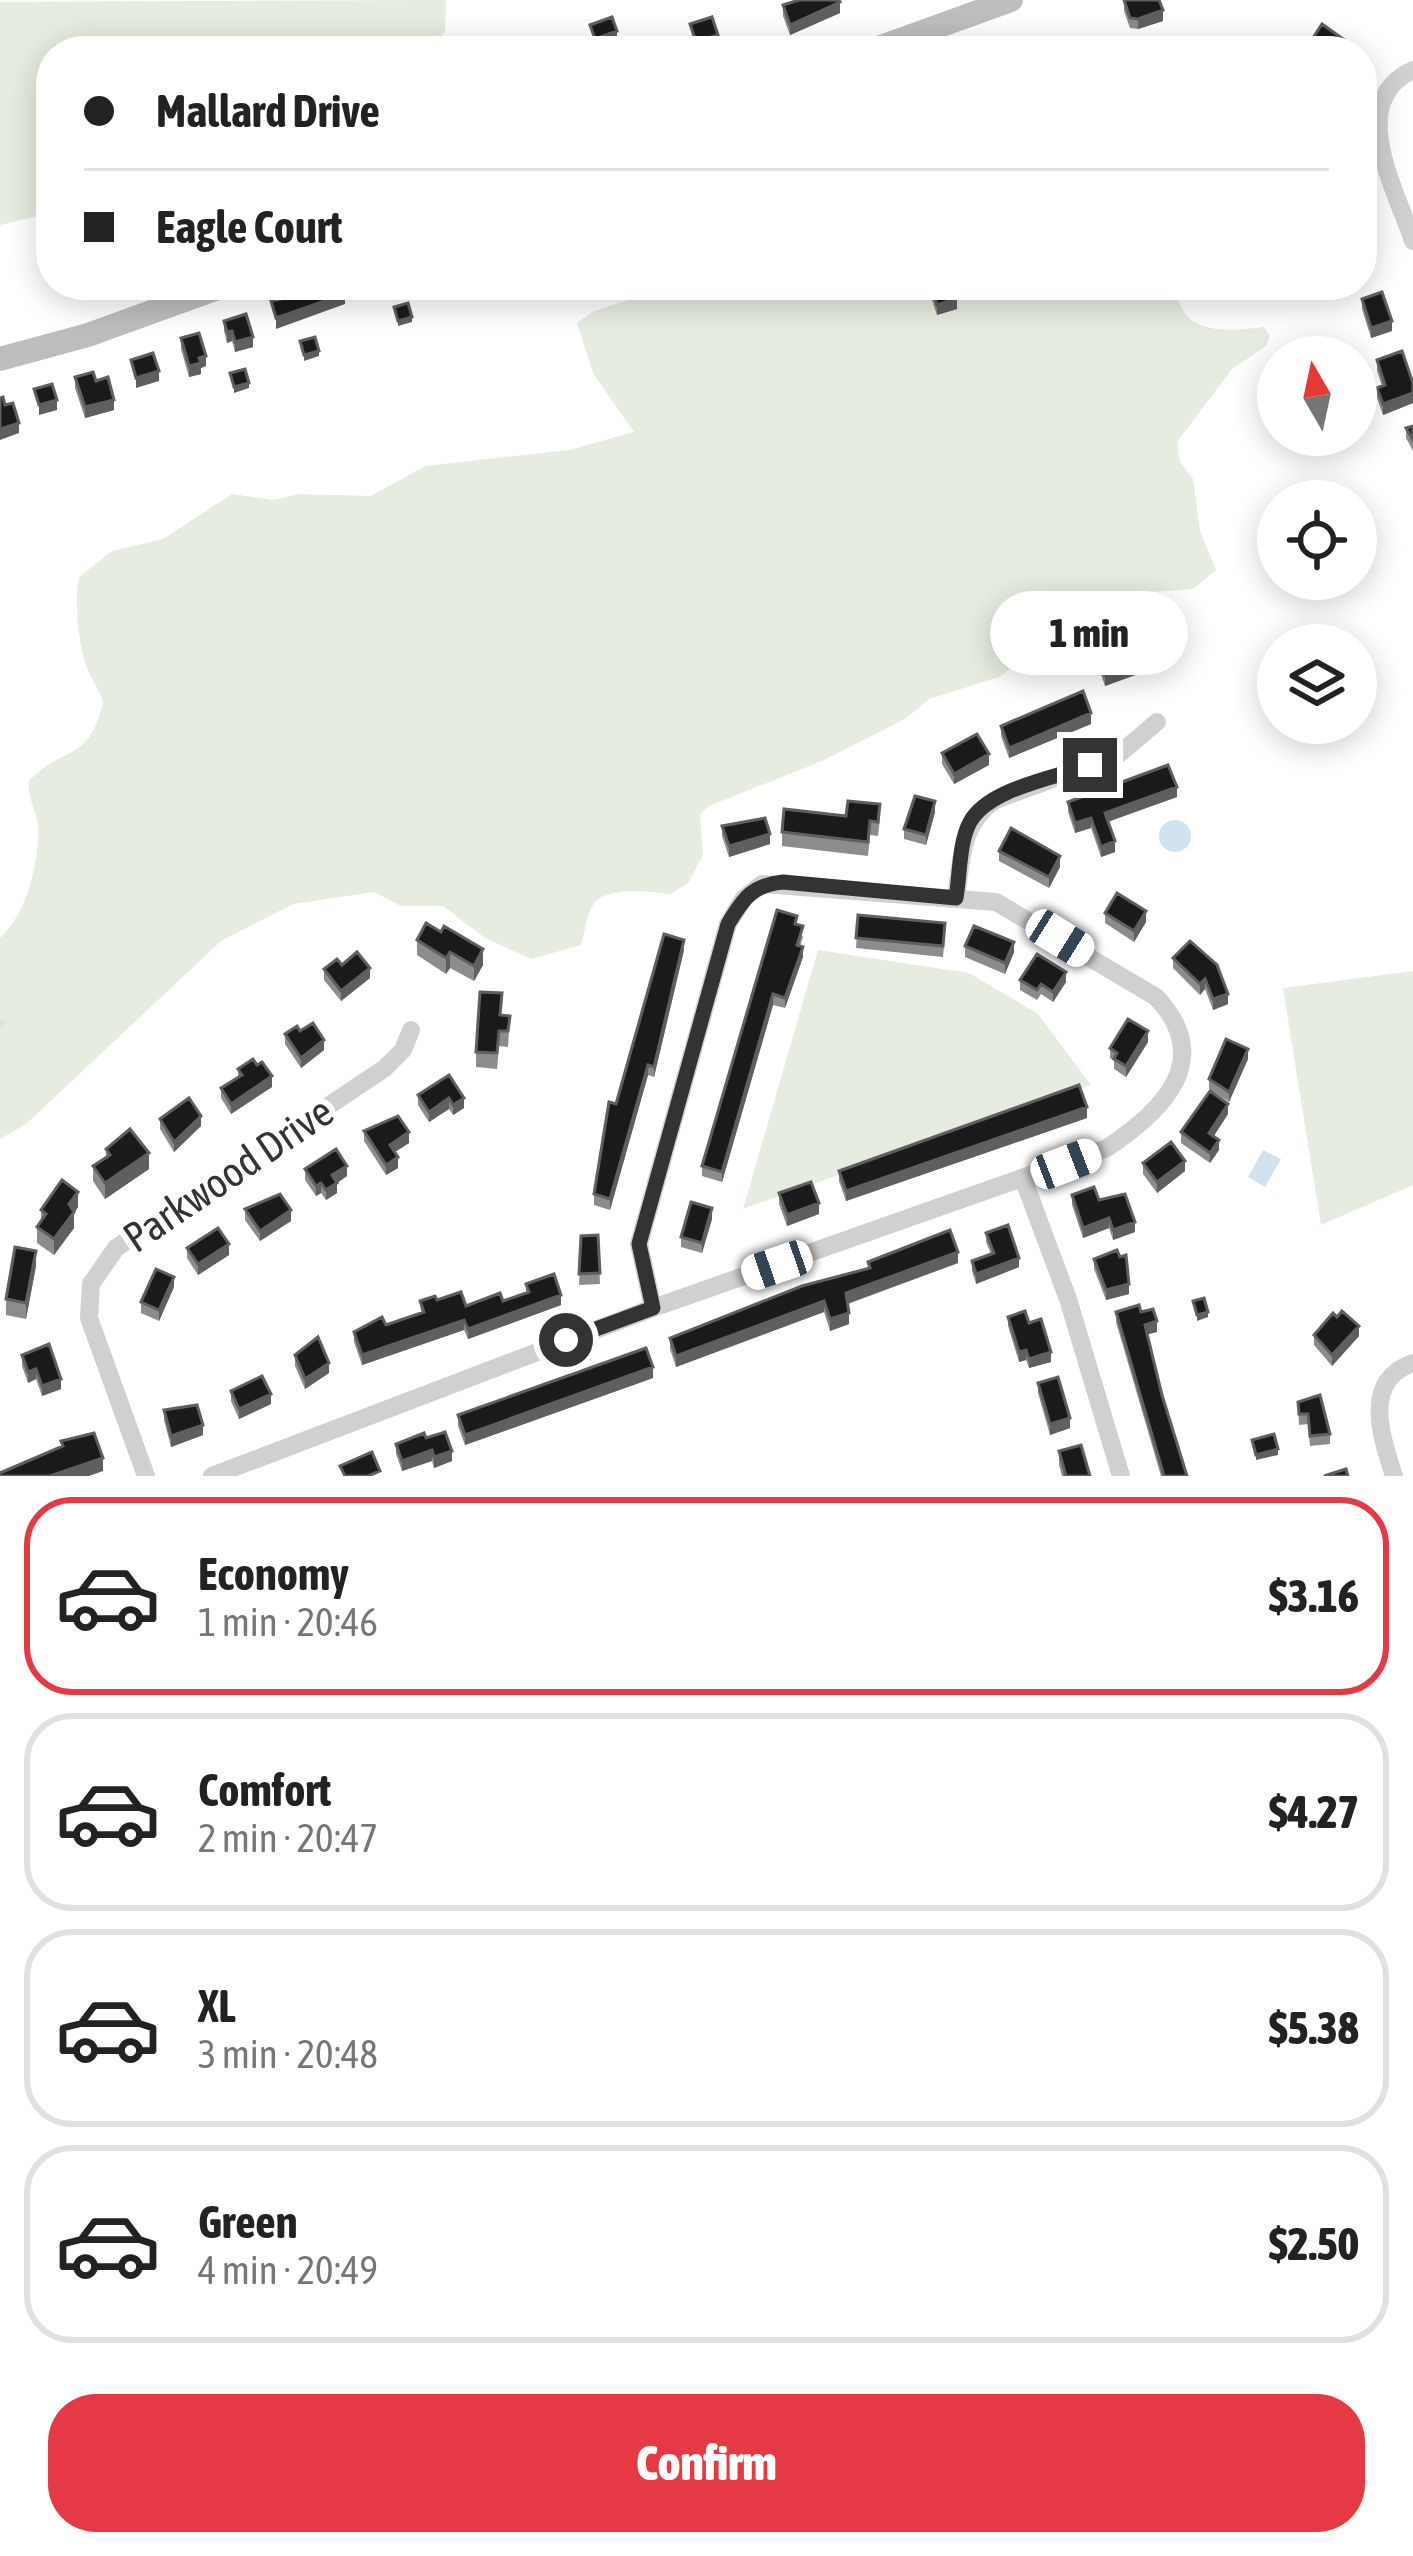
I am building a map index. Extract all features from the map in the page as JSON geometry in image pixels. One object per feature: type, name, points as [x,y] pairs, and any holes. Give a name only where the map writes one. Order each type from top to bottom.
[{"type":"street","points":[[911,36],[1011,0]]},
{"type":"street","points":[[1377,115],[1388,86],[1413,70]]},
{"type":"street","points":[[1377,121],[1413,241]]},
{"type":"street","points":[[0,359],[88,335],[185,300]]},
{"type":"street","points":[[956,898],[967,829],[977,812],[995,800],[1118,755],[1157,722]]},
{"type":"street","points":[[212,1476],[349,1419],[1107,1148],[1144,1124],[1168,1094],[1185,1054],[1176,1018],[1156,997],[1013,908],[956,898],[761,884],[744,898],[728,924],[639,1244],[653,1308]]},
{"type":"street","name":"Parkwood Drive","points":[[146,1476],[89,1318],[91,1284],[116,1248],[385,1068],[403,1050],[411,1030]]},
{"type":"street","points":[[1024,1180],[1069,1299],[1121,1476]]},
{"type":"street","points":[[1394,1476],[1381,1439],[1378,1407],[1385,1385],[1413,1363]]},
{"type":"shaded area","points":[[446,0],[445,32],[441,36],[36,36],[36,217],[0,225],[0,2]]},
{"type":"shaded area","points":[[629,300],[1179,300],[1186,314],[1205,327],[1264,327],[1270,336],[1257,336],[1257,352],[1232,369],[1177,442],[1180,462],[1193,479],[1200,531],[1216,570],[1193,589],[1152,592],[1075,620],[999,677],[929,699],[905,719],[822,761],[709,806],[700,814],[703,855],[688,883],[671,894],[630,891],[599,899],[589,914],[581,945],[531,959],[485,938],[443,906],[401,906],[374,892],[293,904],[221,941],[26,1124],[0,1139],[0,938],[24,903],[36,858],[38,823],[29,781],[83,744],[103,701],[81,644],[79,577],[112,551],[163,539],[232,494],[274,500],[298,494],[371,496],[425,466],[569,450],[634,432],[593,373],[577,323],[594,311]]},
{"type":"shaded area","points":[[818,950],[969,973],[1038,1014],[1091,1085],[743,1209]]},
{"type":"shaded area","points":[[1413,971],[1413,1185],[1321,1225],[1283,988]]},
{"type":"water","points":[[1175,820],[1186,825],[1191,836],[1186,847],[1175,852],[1164,847],[1159,836],[1164,825]]},
{"type":"water","points":[[1263,1150],[1281,1159],[1265,1187],[1248,1177]]},
{"type":"building","points":[[799,0],[840,2],[790,25],[783,5]]},
{"type":"building","points":[[1124,0],[1159,0],[1163,10],[1130,18]]},
{"type":"building","points":[[612,17],[617,31],[594,36],[590,25]]},
{"type":"building","points":[[712,17],[718,35],[694,36],[690,24]]},
{"type":"building","points":[[1322,24],[1339,36],[1314,36]]},
{"type":"building","points":[[1382,292],[1392,321],[1371,328],[1362,300],[1377,300]]},
{"type":"building","points":[[276,300],[328,300],[276,318],[271,301]]},
{"type":"building","points":[[408,303],[412,317],[398,321],[394,307]]},
{"type":"building","points":[[246,314],[253,337],[235,342],[224,321]]},
{"type":"building","points":[[199,333],[206,356],[189,366],[181,338]]},
{"type":"building","points":[[315,337],[319,351],[304,355],[300,341]]},
{"type":"building","points":[[1402,351],[1413,393],[1383,404],[1377,388],[1385,385],[1377,360]]},
{"type":"building","points":[[153,353],[159,371],[136,378],[131,360]]},
{"type":"building","points":[[245,369],[249,383],[234,387],[230,373]]},
{"type":"building","points":[[93,372],[96,381],[108,377],[114,400],[85,407],[75,377]]},
{"type":"building","points":[[52,384],[57,400],[39,405],[34,389]]},
{"type":"building","points":[[0,398],[5,405],[13,403],[19,423],[0,429]]},
{"type":"building","points":[[1129,641],[1138,663],[1105,675],[1097,653]]},
{"type":"building","points":[[1083,691],[1091,713],[1009,748],[1001,726]]},
{"type":"building","points":[[977,734],[989,754],[954,774],[942,753]]},
{"type":"building","points":[[1168,765],[1177,787],[1105,813],[1115,841],[1101,847],[1091,818],[1075,823],[1068,802]]},
{"type":"building","points":[[915,796],[935,801],[926,835],[904,829]]},
{"type":"building","points":[[848,801],[880,804],[878,822],[870,821],[868,842],[782,832],[784,809],[846,816]]},
{"type":"building","points":[[765,818],[770,834],[729,846],[722,826]]},
{"type":"building","points":[[1011,828],[1060,856],[1049,877],[999,851]]},
{"type":"building","points":[[1117,893],[1146,911],[1134,931],[1105,913]]},
{"type":"building","points":[[777,910],[797,916],[795,924],[803,926],[797,945],[803,947],[785,998],[773,994],[722,1172],[702,1166]]},
{"type":"building","points":[[858,915],[945,923],[943,946],[856,938]]},
{"type":"building","points":[[426,923],[441,932],[444,926],[483,949],[474,966],[450,952],[446,958],[417,940]]},
{"type":"building","points":[[974,926],[1014,942],[1005,963],[965,946]]},
{"type":"building","points":[[664,934],[684,940],[654,1067],[648,1065],[610,1199],[594,1194],[609,1102],[616,1104]]},
{"type":"building","points":[[1190,941],[1217,965],[1228,994],[1213,999],[1205,979],[1200,984],[1173,958]]},
{"type":"building","points":[[357,952],[370,968],[341,991],[324,969],[337,959],[342,965]]},
{"type":"building","points":[[1037,954],[1066,972],[1053,992],[1020,980]]},
{"type":"building","points":[[480,992],[502,993],[500,1015],[510,1016],[508,1031],[499,1031],[497,1053],[476,1052]]},
{"type":"building","points":[[1128,1019],[1148,1031],[1126,1066],[1114,1059],[1117,1053],[1110,1048]]},
{"type":"building","points":[[313,1023],[324,1040],[301,1058],[285,1034]]},
{"type":"building","points":[[1226,1039],[1248,1049],[1229,1092],[1209,1079]]},
{"type":"building","points":[[253,1059],[257,1065],[262,1062],[272,1076],[231,1104],[221,1088],[242,1075],[238,1069]]},
{"type":"building","points":[[449,1075],[464,1098],[453,1105],[449,1098],[429,1112],[418,1095]]},
{"type":"building","points":[[1079,1085],[1087,1107],[846,1191],[839,1171]]},
{"type":"building","points":[[1210,1091],[1228,1104],[1209,1133],[1219,1140],[1210,1153],[1181,1132]]},
{"type":"building","points":[[189,1098],[201,1116],[174,1142],[160,1119]]},
{"type":"building","points":[[398,1116],[409,1132],[390,1145],[398,1157],[386,1165],[364,1131]]},
{"type":"building","points":[[130,1129],[149,1153],[105,1183],[93,1166],[110,1155],[106,1149]]},
{"type":"building","points":[[1171,1142],[1185,1161],[1157,1182],[1143,1163]]},
{"type":"building","points":[[336,1149],[347,1166],[332,1175],[337,1183],[326,1190],[321,1183],[316,1186],[305,1169]]},
{"type":"building","points":[[62,1180],[78,1192],[69,1204],[74,1212],[54,1239],[37,1227],[46,1214],[41,1210]]},
{"type":"building","points":[[811,1182],[819,1203],[787,1215],[779,1193]]},
{"type":"building","points":[[1094,1187],[1099,1200],[1125,1194],[1135,1222],[1113,1230],[1109,1218],[1083,1228],[1072,1195]]},
{"type":"building","points":[[280,1194],[291,1210],[260,1231],[245,1209]]},
{"type":"building","points":[[691,1202],[712,1208],[702,1243],[681,1237]]},
{"type":"building","points":[[1008,1225],[1019,1258],[976,1274],[972,1261],[994,1253],[986,1233]]},
{"type":"building","points":[[218,1228],[229,1244],[198,1264],[187,1248]]},
{"type":"building","points":[[950,1230],[958,1252],[846,1293],[849,1313],[830,1319],[824,1301],[676,1356],[670,1338],[802,1286],[870,1268],[868,1262]]},
{"type":"building","points":[[598,1235],[600,1273],[579,1274],[581,1236]]},
{"type":"building","points":[[15,1247],[36,1251],[26,1303],[6,1299]]},
{"type":"building","points":[[1117,1250],[1120,1257],[1126,1255],[1129,1284],[1106,1290],[1094,1259]]},
{"type":"building","points":[[156,1269],[174,1277],[159,1310],[141,1302]]},
{"type":"building","points":[[554,1274],[561,1295],[468,1329],[464,1320],[362,1355],[354,1332],[382,1317],[386,1325],[424,1312],[420,1301],[461,1292],[466,1306],[500,1293],[503,1301],[529,1292],[526,1284]]},
{"type":"building","points":[[1204,1298],[1208,1312],[1197,1315],[1193,1301]]},
{"type":"building","points":[[1139,1305],[1141,1312],[1153,1309],[1157,1321],[1145,1325],[1187,1476],[1164,1476],[1116,1312]]},
{"type":"building","points":[[1025,1311],[1029,1323],[1041,1319],[1051,1352],[1029,1359],[1026,1350],[1019,1352],[1008,1317]]},
{"type":"building","points":[[1342,1311],[1359,1326],[1332,1355],[1314,1335],[1333,1313],[1337,1317]]},
{"type":"building","points":[[318,1337],[329,1363],[305,1379],[295,1355]]},
{"type":"building","points":[[49,1344],[61,1379],[42,1386],[36,1369],[28,1372],[22,1355]]},
{"type":"building","points":[[646,1348],[653,1367],[465,1435],[458,1415]]},
{"type":"building","points":[[262,1376],[271,1394],[239,1409],[231,1391]]},
{"type":"building","points":[[1058,1377],[1070,1418],[1050,1424],[1038,1383]]},
{"type":"building","points":[[1320,1395],[1330,1434],[1310,1436],[1308,1414],[1299,1414],[1298,1402]]},
{"type":"building","points":[[197,1405],[203,1425],[171,1436],[164,1410]]},
{"type":"building","points":[[445,1432],[452,1451],[434,1457],[432,1450],[402,1461],[396,1444],[424,1433],[426,1438]]},
{"type":"building","points":[[94,1433],[103,1458],[50,1476],[0,1476],[63,1446],[61,1441]]},
{"type":"building","points":[[1274,1434],[1278,1449],[1256,1455],[1252,1440]]},
{"type":"building","points":[[1081,1445],[1090,1476],[1066,1476],[1059,1451]]},
{"type":"building","points":[[372,1452],[380,1471],[345,1476],[340,1466]]},
{"type":"route","points":[[566,1340],[653,1308],[640,1267],[639,1244],[728,924],[744,898],[761,884],[783,882],[956,898],[967,829],[977,812],[995,800],[1090,765]]}]
